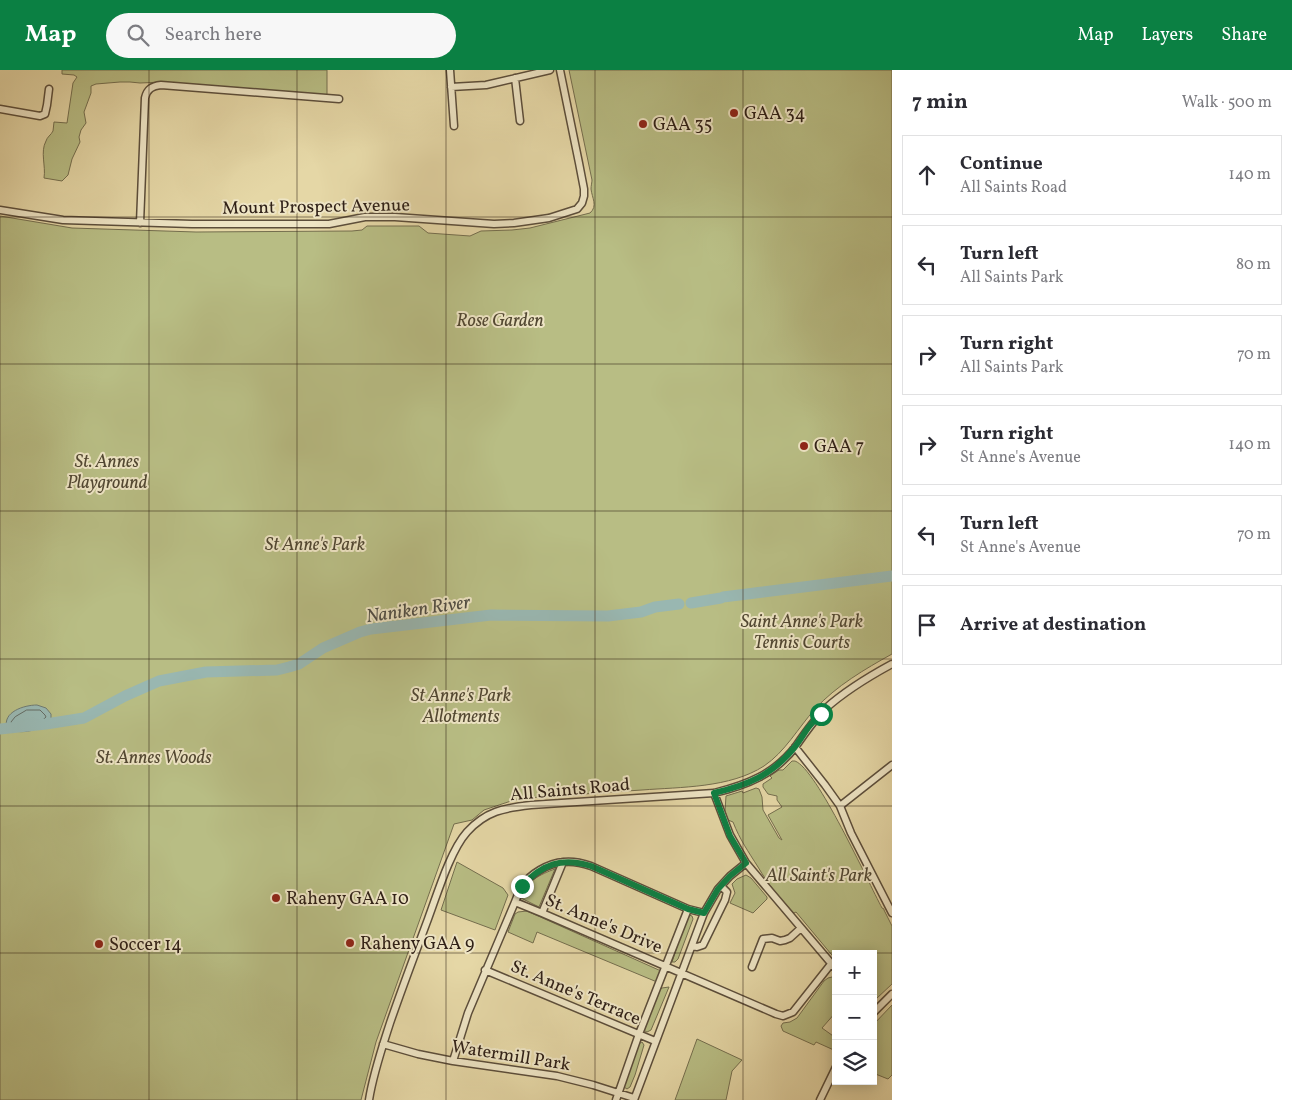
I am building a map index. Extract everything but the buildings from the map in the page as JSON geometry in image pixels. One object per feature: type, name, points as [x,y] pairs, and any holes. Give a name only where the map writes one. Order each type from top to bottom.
[{"type":"street","points":[[450,70],[454,126]]},
{"type":"street","points":[[452,87],[486,85],[550,70]]},
{"type":"street","name":"Mount Prospect Avenue","points":[[0,210],[63,220],[140,223],[329,224],[382,217],[494,224],[532,221],[567,213],[577,209],[582,203],[584,189],[560,70]]},
{"type":"street","points":[[515,78],[520,121]]},
{"type":"street","points":[[140,223],[145,98],[149,89],[161,85],[339,99]]},
{"type":"street","points":[[0,109],[40,116],[45,114],[48,105],[49,89]]},
{"type":"street","name":"All Saints Road","points":[[369,1100],[372,1081],[383,1044],[449,864],[460,840],[478,822],[489,814],[517,807],[714,793],[743,785],[762,777],[779,764],[826,709],[860,682],[892,664]]},
{"type":"street","points":[[795,747],[840,806],[851,833],[892,913]]},
{"type":"street","points":[[840,806],[892,765]]},
{"type":"street","points":[[714,793],[730,836],[746,863],[831,964]]},
{"type":"street","points":[[542,913],[563,862]]},
{"type":"street","points":[[453,1061],[468,1013],[514,902],[522,886],[531,876],[547,867],[563,862],[577,862],[591,866],[688,909],[704,913]]},
{"type":"street","points":[[634,1099],[704,913],[718,889],[746,863]]},
{"type":"street","points":[[692,946],[703,945],[727,892],[721,886]]},
{"type":"street","name":"St. Anne's Drive","points":[[514,902],[783,1016],[793,1012],[831,964]]},
{"type":"street","points":[[618,1097],[688,909]]},
{"type":"street","points":[[752,967],[763,939],[785,940],[801,928]]},
{"type":"street","name":"St. Anne's Terrace","points":[[486,970],[655,1041]]},
{"type":"street","points":[[877,1008],[892,994]]},
{"type":"street","name":"Watermill Park","points":[[383,1044],[453,1061],[556,1076],[593,1085],[618,1097],[634,1099]]},
{"type":"street","points":[[820,1100],[832,1075]]},
{"type":"green space","points":[[62,70],[327,70],[327,95],[203,85],[194,86],[164,82],[96,84],[91,86],[91,93],[84,112],[86,123],[81,130],[80,142],[72,159],[68,175],[62,181],[44,178],[43,154],[47,138],[53,131],[54,122],[67,123],[73,83],[77,77],[62,74]]},
{"type":"green space","name":"St Anne's Park","points":[[569,70],[892,70],[892,654],[841,685],[815,709],[772,760],[751,773],[736,779],[705,785],[514,800],[484,810],[472,820],[454,824],[376,1042],[361,1100],[0,1100],[0,216],[72,228],[196,232],[352,231],[362,230],[367,226],[419,226],[428,233],[470,236],[481,231],[530,228],[590,213],[594,208],[591,189],[592,180]]},
{"type":"green space","name":"All Saint's Park","points":[[792,761],[795,761],[816,784],[829,804],[892,926],[892,984],[877,998],[877,950],[832,950],[832,955],[796,912],[794,913],[774,891],[744,845],[733,822],[728,820],[725,811],[726,796],[756,788],[759,789],[763,810],[782,840],[768,815],[782,807],[777,800],[777,796],[768,794],[763,784],[772,778],[770,776],[779,770],[783,770]]},
{"type":"green space","points":[[457,862],[503,888],[508,895],[495,930],[441,910]]},
{"type":"green space","points":[[555,869],[539,907],[521,898],[529,883]]},
{"type":"green space","points":[[746,875],[751,878],[767,897],[753,913],[730,903],[735,893],[732,884],[737,879]]},
{"type":"green space","points":[[527,911],[661,971],[657,982],[537,932],[533,943],[508,932],[515,914]]},
{"type":"green space","points":[[689,915],[693,919],[678,959],[672,962],[687,916]]},
{"type":"green space","points":[[832,977],[832,1017],[822,1028],[832,1035],[832,1049],[816,1042],[814,1045],[783,1031],[781,1026],[783,1023],[797,1018],[828,978]]},
{"type":"green space","points":[[669,987],[651,1030],[647,1032],[643,1030],[658,991]]},
{"type":"green space","points":[[892,1005],[892,1075],[888,1079],[877,1075],[877,1021]]},
{"type":"green space","points":[[697,1039],[742,1060],[732,1071],[726,1100],[675,1100]]},
{"type":"green space","points":[[642,1042],[644,1045],[635,1075],[630,1087],[627,1089],[624,1085],[638,1044]]},
{"type":"water","points":[[37,705],[46,708],[51,714],[51,719],[47,723],[36,729],[24,732],[7,728],[6,722],[11,714],[20,708]]},
{"type":"waterway","points":[[723,597],[892,576]]},
{"type":"waterway","points":[[691,603],[721,598]]},
{"type":"waterway","name":"Naniken River","points":[[0,729],[84,718],[125,696],[159,681],[206,672],[277,670],[289,667],[299,664],[323,648],[371,629],[491,615],[608,616],[641,612],[655,607],[679,604]]},
{"type":"place","name":"GAA 34","points":[[734,113]]},
{"type":"place","name":"GAA 35","points":[[643,124]]},
{"type":"place","name":"GAA 7","points":[[804,446]]},
{"type":"place","name":"Raheny GAA 10","points":[[276,898]]},
{"type":"place","name":"Raheny GAA 9","points":[[350,943]]},
{"type":"place","name":"Soccer 14","points":[[99,944]]},
{"type":"route","points":[[522,886],[531,876],[547,867],[563,862],[577,862],[591,866],[688,909],[704,913],[718,889],[746,863],[730,836],[714,793],[743,785],[769,772],[795,747],[807,729],[821,714]]},
{"type":"park label","name":"Rose Garden","points":[[500,320]]},
{"type":"park label","name":"St. Annes Playground","points":[[107,471]]},
{"type":"park label","name":"Saint Anne's Park Tennis Courts","points":[[802,631]]},
{"type":"park label","name":"St Anne's Park Allotments","points":[[461,705]]},
{"type":"park label","name":"St. Annes Woods","points":[[154,757]]}]
